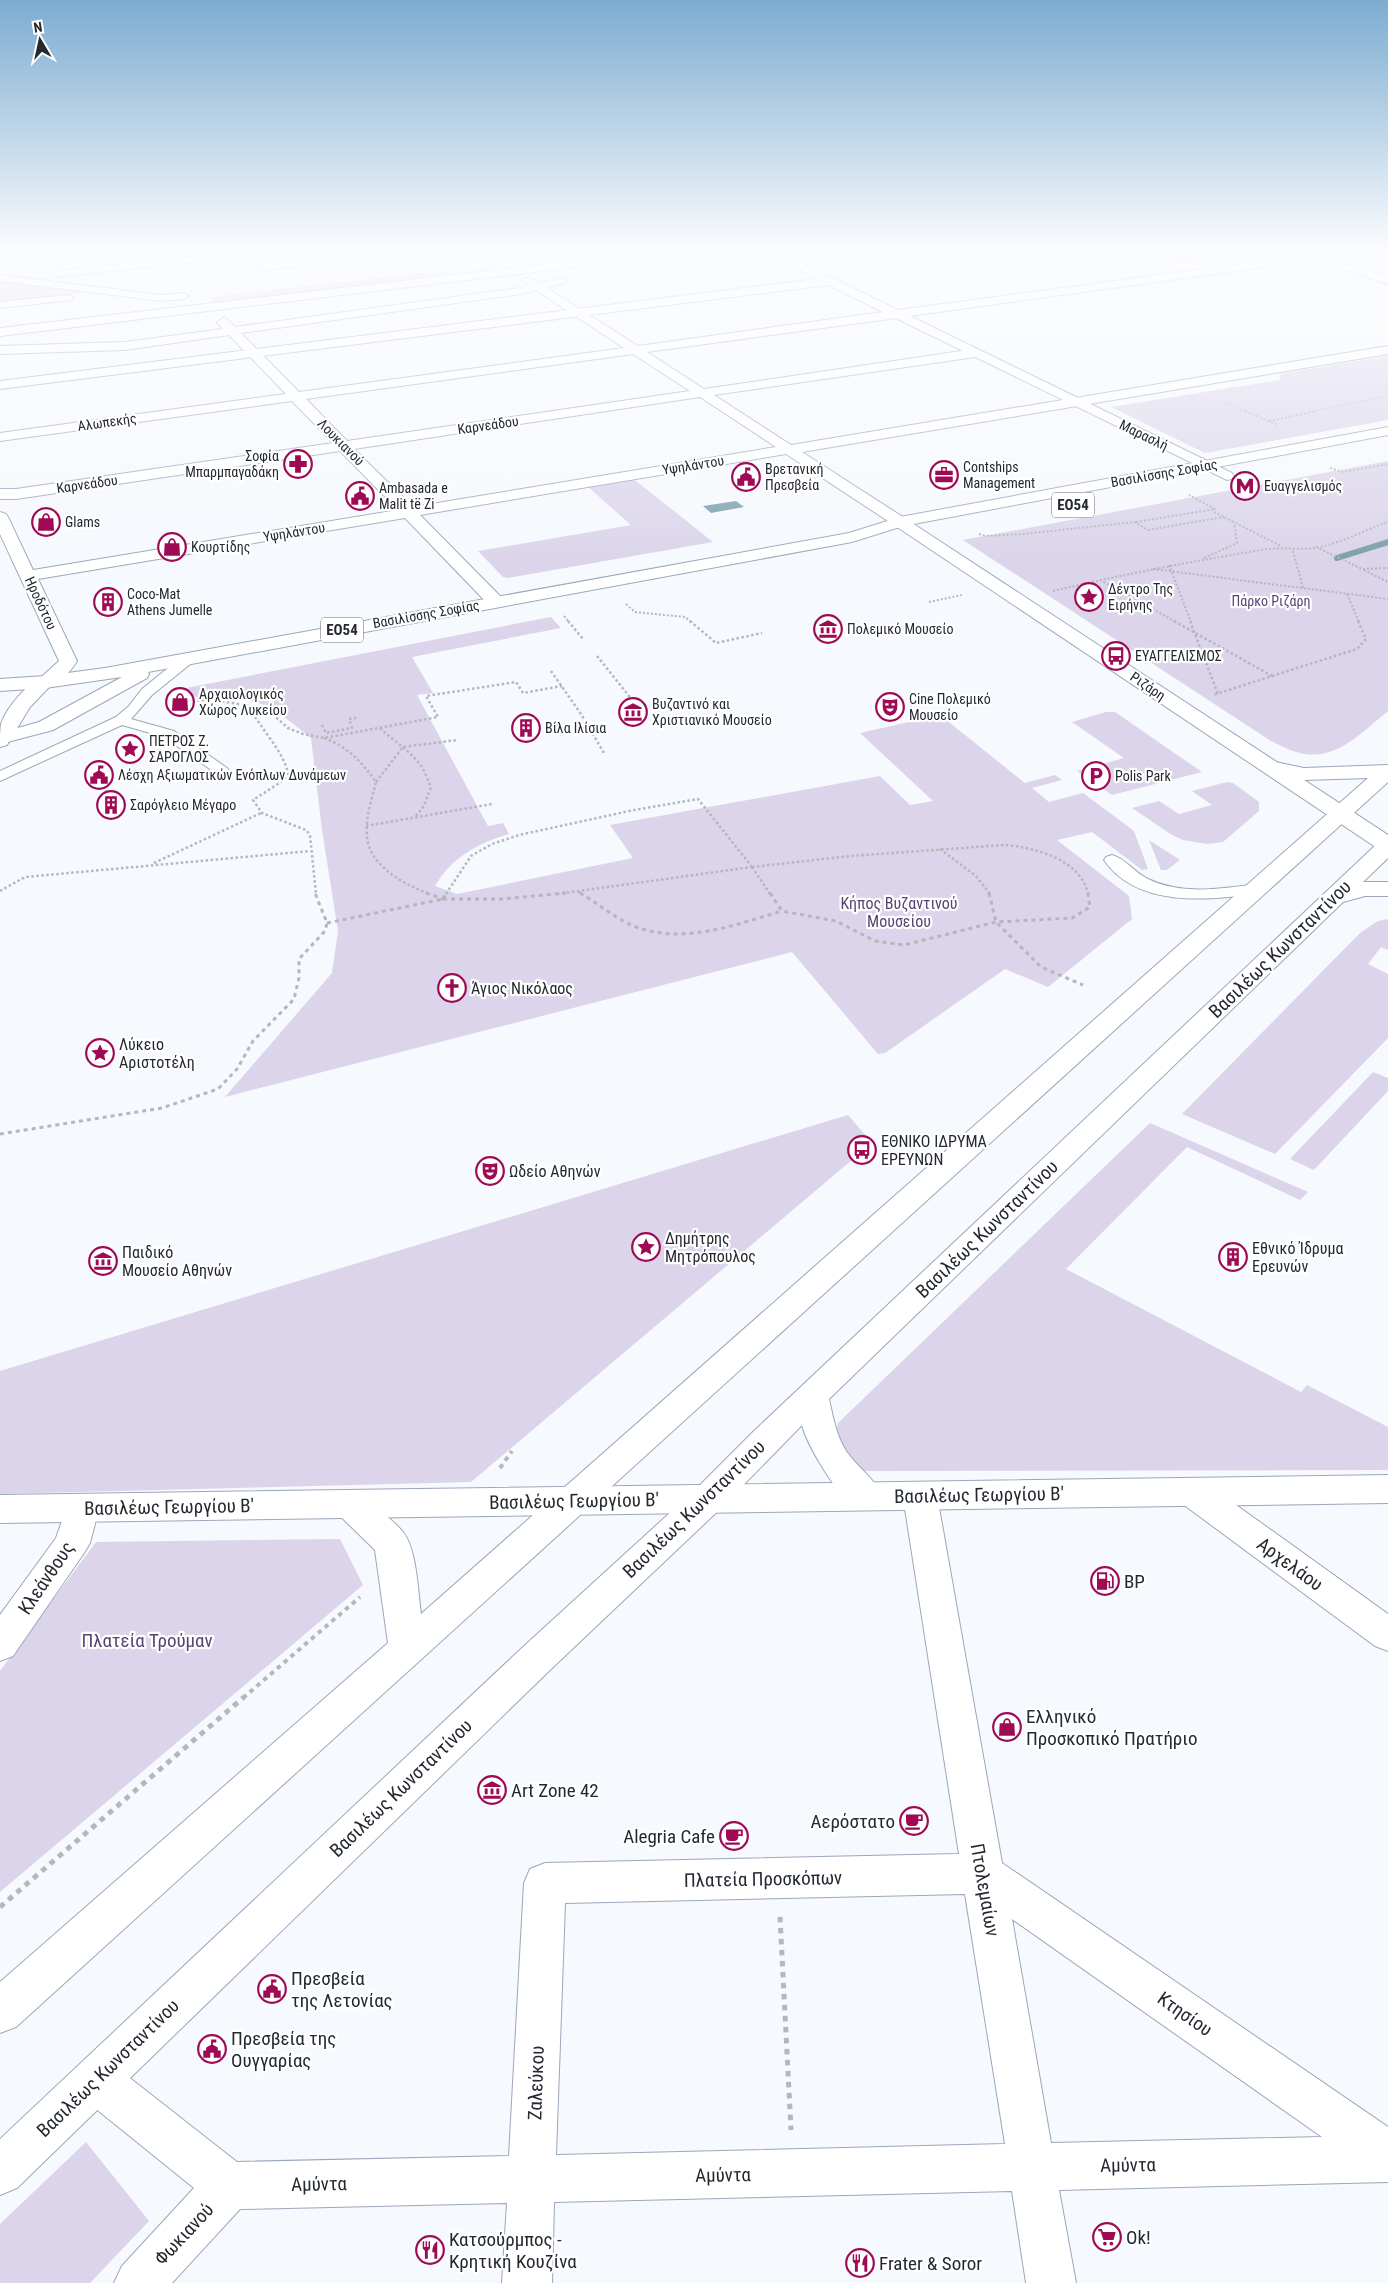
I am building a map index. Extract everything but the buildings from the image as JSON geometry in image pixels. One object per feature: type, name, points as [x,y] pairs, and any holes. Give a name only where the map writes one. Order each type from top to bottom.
[{"type":"street","points":[[0,385],[241,356]]},
{"type":"street","name":"Λουκιανού","points":[[256,356],[496,602]]},
{"type":"street","name":"Αλωπεκής","points":[[0,437],[595,356]]},
{"type":"street","name":"Ριζάρη","points":[[645,356],[704,392],[1388,846]]},
{"type":"street","name":"Καρνεάδου","points":[[0,494],[16,494],[951,356]]},
{"type":"street","name":"Μαρασλή","points":[[982,356],[1204,465],[1232,475]]},
{"type":"street","name":"Υψηλάντου","points":[[28,576],[1355,356]]},
{"type":"street","name":"Βασιλίσσης Σοφίας","points":[[0,685],[45,682],[158,664],[909,528],[1204,465],[1388,431]]},
{"type":"street","name":"Βασιλίσσης Σοφίας","points":[[1061,507],[1232,475]]},
{"type":"street","name":"Ηροδότου","points":[[0,516],[68,661],[64,668],[45,682]]},
{"type":"street","name":"Βασιλίσσης Σοφίας","points":[[852,537],[909,528],[944,530]]},
{"type":"street","points":[[1,740],[46,726],[158,664]]},
{"type":"street","points":[[1,740],[22,704],[45,682]]},
{"type":"street","points":[[1270,767],[1304,774],[1388,771]]},
{"type":"street","points":[[0,2011],[407,1647],[574,1501],[704,1382],[1388,771]]},
{"type":"street","name":"Βασιλέως Κωνσταντίνου","points":[[0,2171],[529,1666],[708,1499],[812,1396],[1388,846]]},
{"type":"street","points":[[1335,897],[1364,890],[1388,890]]},
{"type":"street","points":[[812,1396],[821,1435],[835,1461],[866,1496]]},
{"type":"street","name":"Βασιλέως Γεωργίου Β'","points":[[0,1509],[1388,1489]]},
{"type":"street","name":"Αρχελάου","points":[[1192,1492],[1388,1635]]},
{"type":"street","name":"Πτολεμαίων","points":[[920,1496],[1051,2283]]},
{"type":"street","points":[[350,1504],[391,1543],[396,1565],[407,1647]]},
{"type":"street","name":"Κλεάνθους","points":[[0,1644],[72,1543],[82,1508]]},
{"type":"street","name":"Πλατεία Προσκόπων","points":[[545,1883],[982,1874]]},
{"type":"street","name":"Κτησίου","points":[[982,1874],[1388,2155]]},
{"type":"street","name":"Ζαλεύκου","points":[[527,2283],[545,1883]]},
{"type":"street","points":[[96,2080],[229,2186]]},
{"type":"street","name":"Αμύντα","points":[[229,2186],[1388,2159]]},
{"type":"street","name":"Φωκιανού","points":[[139,2283],[229,2186]]},
{"type":"lane","points":[[0,777],[121,720],[140,702],[147,692],[189,658]]},
{"type":"lane","points":[[121,720],[169,734],[222,771]]},
{"type":"lane","points":[[1112,860],[1135,879],[1166,892],[1217,894],[1256,889]]},
{"type":"path","points":[[1269,421],[1388,396]]},
{"type":"path","points":[[1232,405],[1284,428]]},
{"type":"path","points":[[1327,468],[1343,472],[1388,464]]},
{"type":"path","points":[[977,534],[986,536],[1023,534],[1135,522],[1215,510],[1190,495]]},
{"type":"path","points":[[1214,512],[1282,547],[1293,550],[1316,547],[1346,539],[1388,522]]},
{"type":"path","points":[[1135,522],[1148,530],[1224,517]]},
{"type":"path","points":[[1200,560],[1237,543],[1234,522]]},
{"type":"path","points":[[1047,592],[1169,565],[1282,547]]},
{"type":"path","points":[[1316,547],[1388,582]]},
{"type":"path","points":[[1293,550],[1304,589]]},
{"type":"path","points":[[1169,565],[1218,694]]},
{"type":"path","points":[[1362,570],[1388,568]]},
{"type":"path","points":[[1149,569],[1388,599]]},
{"type":"path","points":[[1100,580],[1272,676]]},
{"type":"path","points":[[1209,697],[1357,648],[1366,640],[1347,594]]},
{"type":"path","points":[[929,602],[958,596]]},
{"type":"path","points":[[621,600],[635,612],[685,617],[716,643],[762,633]]},
{"type":"path","points":[[560,611],[583,639]]},
{"type":"path","points":[[597,656],[645,716]]},
{"type":"path","points":[[551,671],[581,714],[604,753]]},
{"type":"path","points":[[324,738],[438,717],[426,696],[516,682],[524,693],[562,686]]},
{"type":"path","points":[[140,702],[215,700],[249,706],[272,713],[288,728],[303,734],[340,743],[354,753],[376,782]]},
{"type":"path","points":[[0,1134],[162,1108],[218,1089],[236,1069],[253,1041],[294,999],[299,978],[300,959],[325,931],[327,923],[314,889],[310,835],[306,830],[262,812],[253,800],[258,794],[285,779],[288,769],[278,750],[258,725],[249,706]]},
{"type":"path","points":[[322,725],[326,733],[352,728],[348,719],[356,718]]},
{"type":"path","points":[[380,728],[394,742],[404,747],[421,766],[431,787],[424,806],[415,817]]},
{"type":"path","points":[[443,899],[400,880],[379,862],[370,852],[365,826],[372,808],[376,782],[404,747],[457,740]]},
{"type":"path","points":[[443,899],[471,856],[492,844],[518,835],[548,828],[698,799],[753,868],[782,912]]},
{"type":"path","points":[[365,826],[492,804]]},
{"type":"path","points":[[151,865],[262,812]]},
{"type":"path","points":[[327,923],[443,899],[514,899],[866,853],[995,846],[1025,848],[1064,863],[1079,876],[1086,888],[1090,907],[1072,918],[996,922],[904,945],[889,946],[873,941],[836,921],[782,912],[697,934],[663,934],[637,928],[579,892]]},
{"type":"path","points":[[940,849],[976,876],[989,891],[996,922],[1041,967],[1084,985]]},
{"type":"path","points":[[0,892],[25,877],[310,851]]},
{"type":"path","points":[[0,1907],[396,1565]]},
{"type":"path","points":[[778,1879],[793,2173]]},
{"type":"green space","points":[[1388,356],[1388,420],[1205,453],[1111,407],[1280,380],[1279,374]]},
{"type":"green space","name":"Πάρκο Ριζάρη","points":[[1388,461],[1388,711],[1348,743],[1325,753],[1313,755],[1300,753],[1271,741],[963,540]]},
{"type":"green space","points":[[635,480],[713,542],[508,578],[503,577],[478,551],[631,525],[588,487]]},
{"type":"green space","name":"Κήπος Βυζαντινού Μουσείου","points":[[551,617],[561,628],[412,657],[433,693],[417,695],[488,826],[503,823],[509,834],[487,842],[466,853],[449,867],[435,886],[457,894],[633,858],[610,825],[880,776],[910,805],[933,801],[860,733],[940,715],[1025,783],[1055,775],[1062,780],[1032,788],[1049,802],[1083,793],[1134,831],[1148,869],[1142,870],[1092,832],[1057,840],[1129,896],[1132,919],[1048,987],[1005,969],[885,1053],[878,1054],[792,952],[225,1097],[332,973],[338,931],[322,830],[311,738],[276,712],[253,701],[216,696],[168,698],[171,691]]},
{"type":"green space","points":[[1106,712],[1115,712],[1202,772],[1112,795],[1077,771],[1124,758],[1072,722]]},
{"type":"green space","points":[[1227,782],[1233,783],[1259,802],[1259,811],[1223,842],[1207,844],[1183,840],[1172,835],[1132,808],[1159,801],[1179,814],[1212,805],[1192,791]]},
{"type":"green space","points":[[1149,840],[1180,860],[1167,870],[1161,870]]},
{"type":"green space","points":[[1388,919],[1388,950],[1381,947],[1368,964],[1388,974],[1388,1038],[1275,1154],[1182,1114],[1360,933],[1378,921]]},
{"type":"green space","points":[[1373,1072],[1388,1078],[1388,1091],[1314,1170],[1290,1159]]},
{"type":"green space","points":[[848,1115],[872,1143],[471,1482],[0,1494],[0,1371]]},
{"type":"green space","points":[[1150,1123],[1308,1192],[1300,1200],[1187,1147],[1066,1269],[1301,1392],[1307,1385],[1388,1427],[1388,1470],[864,1471],[834,1443],[838,1423]]},
{"type":"green space","name":"Πλατεία Τρούμαν","points":[[340,1539],[363,1585],[0,1892],[0,1671],[96,1542]]},
{"type":"green space","points":[[86,2142],[149,2221],[90,2283],[0,2283],[0,2224]]},
{"type":"water","points":[[736,501],[744,507],[711,513],[703,506]]},
{"type":"waterway","points":[[1337,558],[1388,542]]},
{"type":"place","name":"Σοφία Μπαρμπαγαδάκη","points":[[298,464]]},
{"type":"place","name":"Contships Management","points":[[944,475]]},
{"type":"place","name":"Βρετανική Πρεσβεία","points":[[746,477]]},
{"type":"place","name":"Ευαγγελισμός","points":[[1245,486]]},
{"type":"place","name":"Ambasada e Malit të Zi","points":[[360,496]]},
{"type":"place","name":"Glams","points":[[46,522]]},
{"type":"place","name":"Κουρτίδης","points":[[172,547]]},
{"type":"place","name":"Δέντρο Της Ειρήνης","points":[[1089,597]]},
{"type":"place","name":"Coco-Mat Athens Jumelle","points":[[108,602]]},
{"type":"place","name":"Πολεμικό Μουσείο","points":[[828,629]]},
{"type":"place","name":"ΕΥΑΓΓΕΛΙΣΜΟΣ","points":[[1116,656]]},
{"type":"place","name":"Αρχαιολογικός Χώρος Λυκείου","points":[[180,702]]},
{"type":"place","name":"Cine Πολεμικό Μουσείο","points":[[890,707]]},
{"type":"place","name":"Βυζαντινό και Χριστιανικό Μουσείο","points":[[633,712]]},
{"type":"place","name":"Βίλα Ιλίσια","points":[[526,728]]},
{"type":"place","name":"ΠΕΤΡΟΣ Ζ. ΣΑΡΟΓΛΟΣ","points":[[130,749]]},
{"type":"place","name":"Λέσχη Αξιωματικών Ενόπλων Δυνάμεων","points":[[99,775]]},
{"type":"place","name":"Polis Park","points":[[1096,776]]},
{"type":"place","name":"Σαρόγλειο Μέγαρο","points":[[111,805]]},
{"type":"place","name":"Άγιος Νικόλαος","points":[[452,988]]},
{"type":"place","name":"Λύκειο Αριστοτέλη","points":[[100,1053]]},
{"type":"place","name":"ΕΘΝΙΚΟ ΙΔΡΥΜΑ ΕΡΕΥΝΩΝ","points":[[862,1150]]},
{"type":"place","name":"Ωδείο Αθηνών","points":[[490,1171]]},
{"type":"place","name":"Δημήτρης Μητρόπουλος","points":[[646,1247]]},
{"type":"place","name":"Εθνικό Ίδρυμα Ερευνών","points":[[1233,1257]]},
{"type":"place","name":"Παιδικό Μουσείο Αθηνών","points":[[103,1261]]},
{"type":"place","name":"BP","points":[[1105,1581]]},
{"type":"place","name":"Ελληνικό Προσκοπικό Πρατήριο","points":[[1007,1727]]},
{"type":"place","name":"Art Zone 42","points":[[492,1790]]},
{"type":"place","name":"Αερόστατο","points":[[914,1821]]},
{"type":"place","name":"Alegria Cafe","points":[[734,1836]]},
{"type":"place","name":"Πρεσβεία της Λετονίας","points":[[272,1989]]},
{"type":"place","name":"Πρεσβεία της Ουγγαρίας","points":[[212,2049]]},
{"type":"place","name":"Ok!","points":[[1107,2237]]},
{"type":"place","name":"Κατσούρμπος - Κρητική Κουζίνα","points":[[430,2250]]},
{"type":"place","name":"Frater & Soror","points":[[860,2263]]}]
